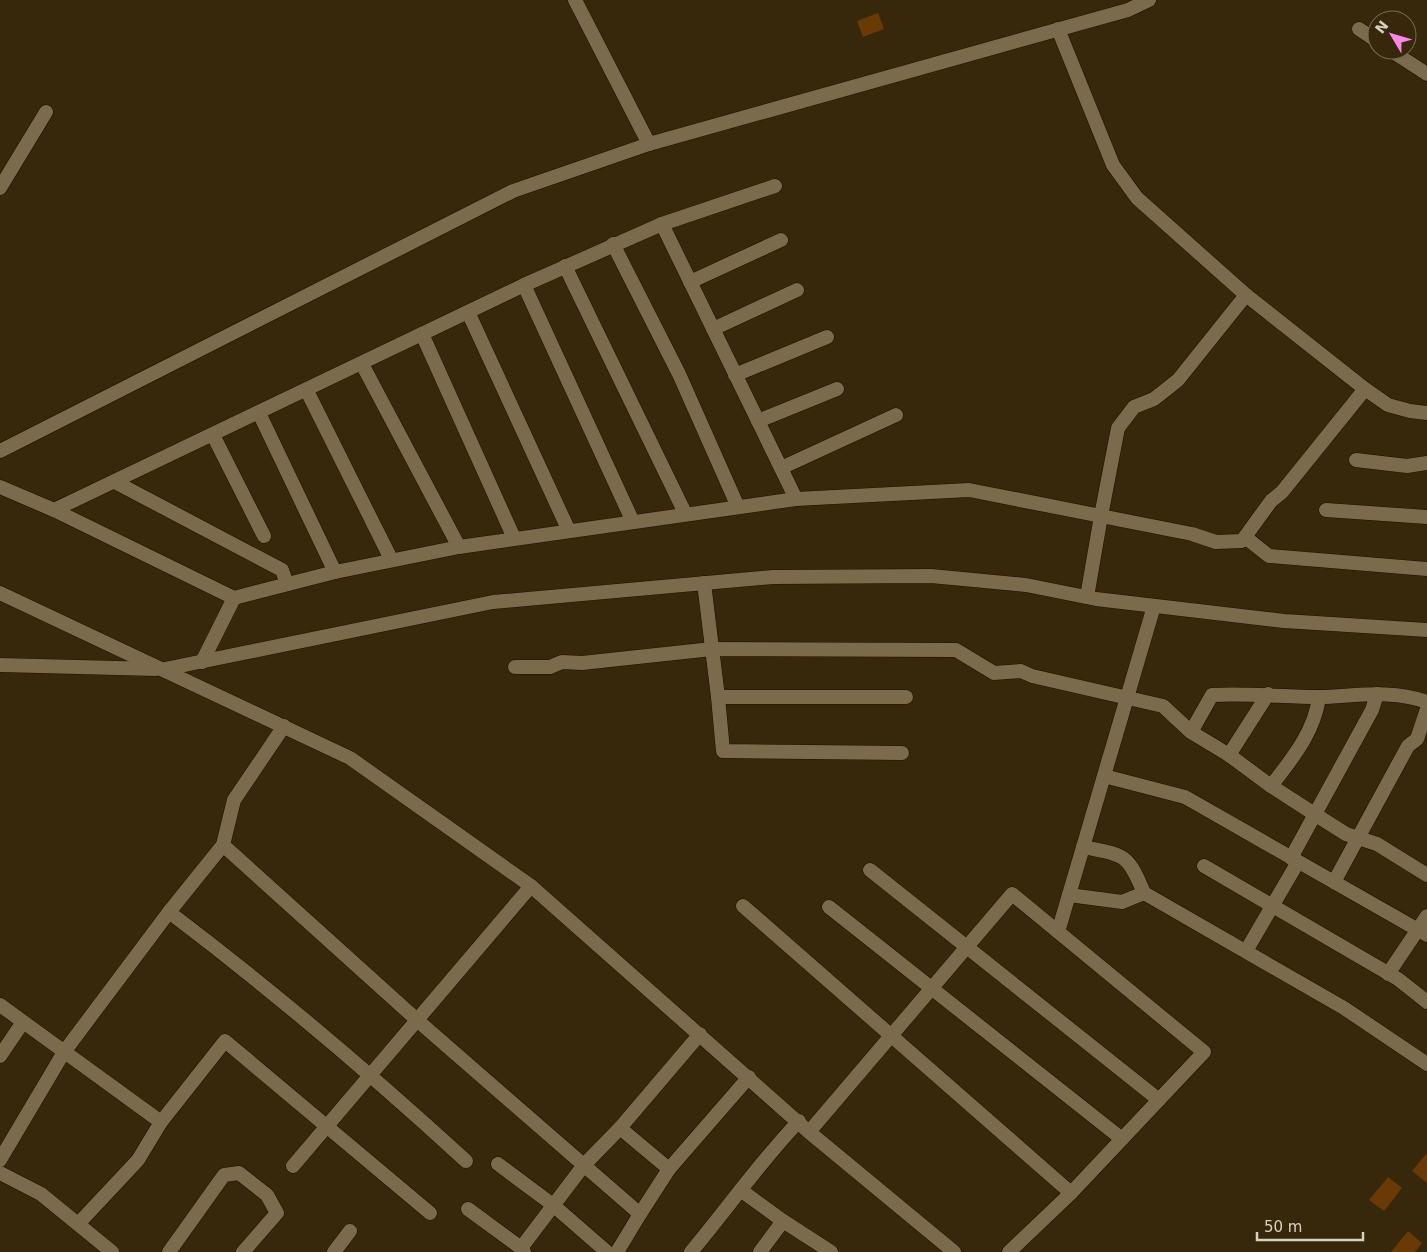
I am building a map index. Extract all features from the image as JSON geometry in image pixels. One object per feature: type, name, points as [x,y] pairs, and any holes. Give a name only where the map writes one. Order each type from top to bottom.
[{"type":"street","points":[[575,0],[649,144]]},
{"type":"street","points":[[0,451],[513,190],[649,144],[1128,10],[1149,0]]},
{"type":"street","points":[[1058,29],[1113,165],[1137,198],[1246,295],[1364,389],[1388,405],[1427,413]]},
{"type":"street","points":[[1359,30],[1367,35]]},
{"type":"street","points":[[1405,60],[1427,74]]},
{"type":"street","points":[[0,188],[46,112]]},
{"type":"street","points":[[54,510],[612,244],[662,224],[775,186]]},
{"type":"street","points":[[662,224],[796,499]]},
{"type":"street","points":[[690,282],[781,240]]},
{"type":"street","points":[[612,244],[679,374],[738,507]]},
{"type":"street","points":[[565,266],[685,513]]},
{"type":"street","points":[[524,285],[633,522]]},
{"type":"street","points":[[713,329],[797,290]]},
{"type":"street","points":[[1088,597],[1118,428],[1134,407],[1154,399],[1178,380],[1246,295]]},
{"type":"street","points":[[468,312],[569,531]]},
{"type":"street","points":[[422,334],[514,538]]},
{"type":"street","points":[[735,375],[827,337]]},
{"type":"street","points":[[362,364],[459,547]]},
{"type":"street","points":[[758,421],[837,389]]},
{"type":"street","points":[[0,487],[54,510],[234,598],[391,559],[459,547],[685,513],[796,499],[969,490],[1192,534],[1216,542],[1242,541],[1271,501],[1282,492],[1364,389]]},
{"type":"street","points":[[307,390],[391,559]]},
{"type":"street","points":[[259,413],[335,572]]},
{"type":"street","points":[[781,468],[896,415]]},
{"type":"street","points":[[213,435],[264,536]]},
{"type":"street","points":[[1356,460],[1407,466],[1427,464]]},
{"type":"street","points":[[115,482],[282,570],[287,584]]},
{"type":"street","points":[[1326,510],[1427,517]]},
{"type":"street","points":[[1245,537],[1269,556],[1427,569]]},
{"type":"street","points":[[0,664],[164,670],[493,602],[773,577],[930,576],[1026,585],[1088,597],[1284,621],[1427,630]]},
{"type":"street","points":[[704,583],[723,751],[902,753]]},
{"type":"street","points":[[0,593],[350,758],[530,886],[809,1132],[954,1252]]},
{"type":"street","points":[[202,662],[234,598]]},
{"type":"street","points":[[1058,932],[1154,606]]},
{"type":"street","points":[[515,667],[550,667],[562,662],[582,663],[712,649],[956,650],[994,673],[1021,671],[1032,676],[1163,706],[1191,732],[1229,755],[1271,786],[1316,815],[1346,834],[1377,844],[1427,875]]},
{"type":"street","points":[[1191,732],[1212,695],[1268,694],[1320,697],[1378,694],[1415,697],[1427,702]]},
{"type":"street","points":[[1229,755],[1268,694]]},
{"type":"street","points":[[1246,952],[1272,907],[1316,815],[1372,710],[1378,694]]},
{"type":"street","points":[[718,697],[906,696]]},
{"type":"street","points":[[1271,786],[1298,751],[1317,713],[1320,697]]},
{"type":"street","points":[[1334,882],[1408,746],[1422,743],[1427,709]]},
{"type":"street","points":[[0,1160],[64,1052],[222,845],[234,800],[284,726]]},
{"type":"street","points":[[1104,776],[1185,797],[1423,932]]},
{"type":"street","points":[[222,845],[417,1020],[640,1214]]},
{"type":"street","points":[[1083,847],[1119,855],[1132,865],[1144,893],[1344,1008],[1427,1064]]},
{"type":"street","points":[[1204,866],[1388,974],[1427,1002]]},
{"type":"street","points":[[870,870],[1159,1100]]},
{"type":"street","points":[[293,1166],[530,886]]},
{"type":"street","points":[[1069,895],[1122,902],[1144,893]]},
{"type":"street","points":[[809,1132],[1012,894],[1204,1052],[1071,1193],[1009,1252]]},
{"type":"street","points":[[743,906],[1071,1193]]},
{"type":"street","points":[[828,907],[1122,1139]]},
{"type":"street","points":[[169,912],[248,972],[371,1074],[466,1161]]},
{"type":"street","points":[[1388,974],[1423,932],[1427,916]]},
{"type":"street","points":[[0,1005],[161,1122]]},
{"type":"street","points":[[0,1056],[23,1022]]},
{"type":"street","points":[[468,1209],[523,1250],[553,1205],[584,1165],[620,1128],[700,1034]]},
{"type":"street","points":[[78,1224],[138,1160],[161,1122],[225,1041],[430,1214]]},
{"type":"street","points":[[617,1252],[669,1169],[748,1077]]},
{"type":"street","points":[[691,1252],[742,1191],[768,1153],[798,1121]]},
{"type":"street","points":[[620,1128],[669,1169]]},
{"type":"street","points":[[498,1164],[553,1205],[608,1252]]},
{"type":"street","points":[[0,1173],[40,1194],[112,1252]]},
{"type":"street","points":[[169,1252],[224,1175],[239,1173],[267,1195],[277,1213],[243,1252]]},
{"type":"street","points":[[742,1191],[783,1221],[831,1252]]},
{"type":"street","points":[[760,1252],[783,1221]]},
{"type":"street","points":[[334,1252],[350,1231]]},
{"type":"building","points":[[878,13],[884,29],[863,37],[857,21]]},
{"type":"building","points":[[1427,1153],[1427,1183],[1412,1171]]},
{"type":"building","points":[[1388,1177],[1402,1188],[1384,1211],[1369,1200]]},
{"type":"building","points":[[1408,1231],[1422,1243],[1415,1252],[1391,1252]]}]
